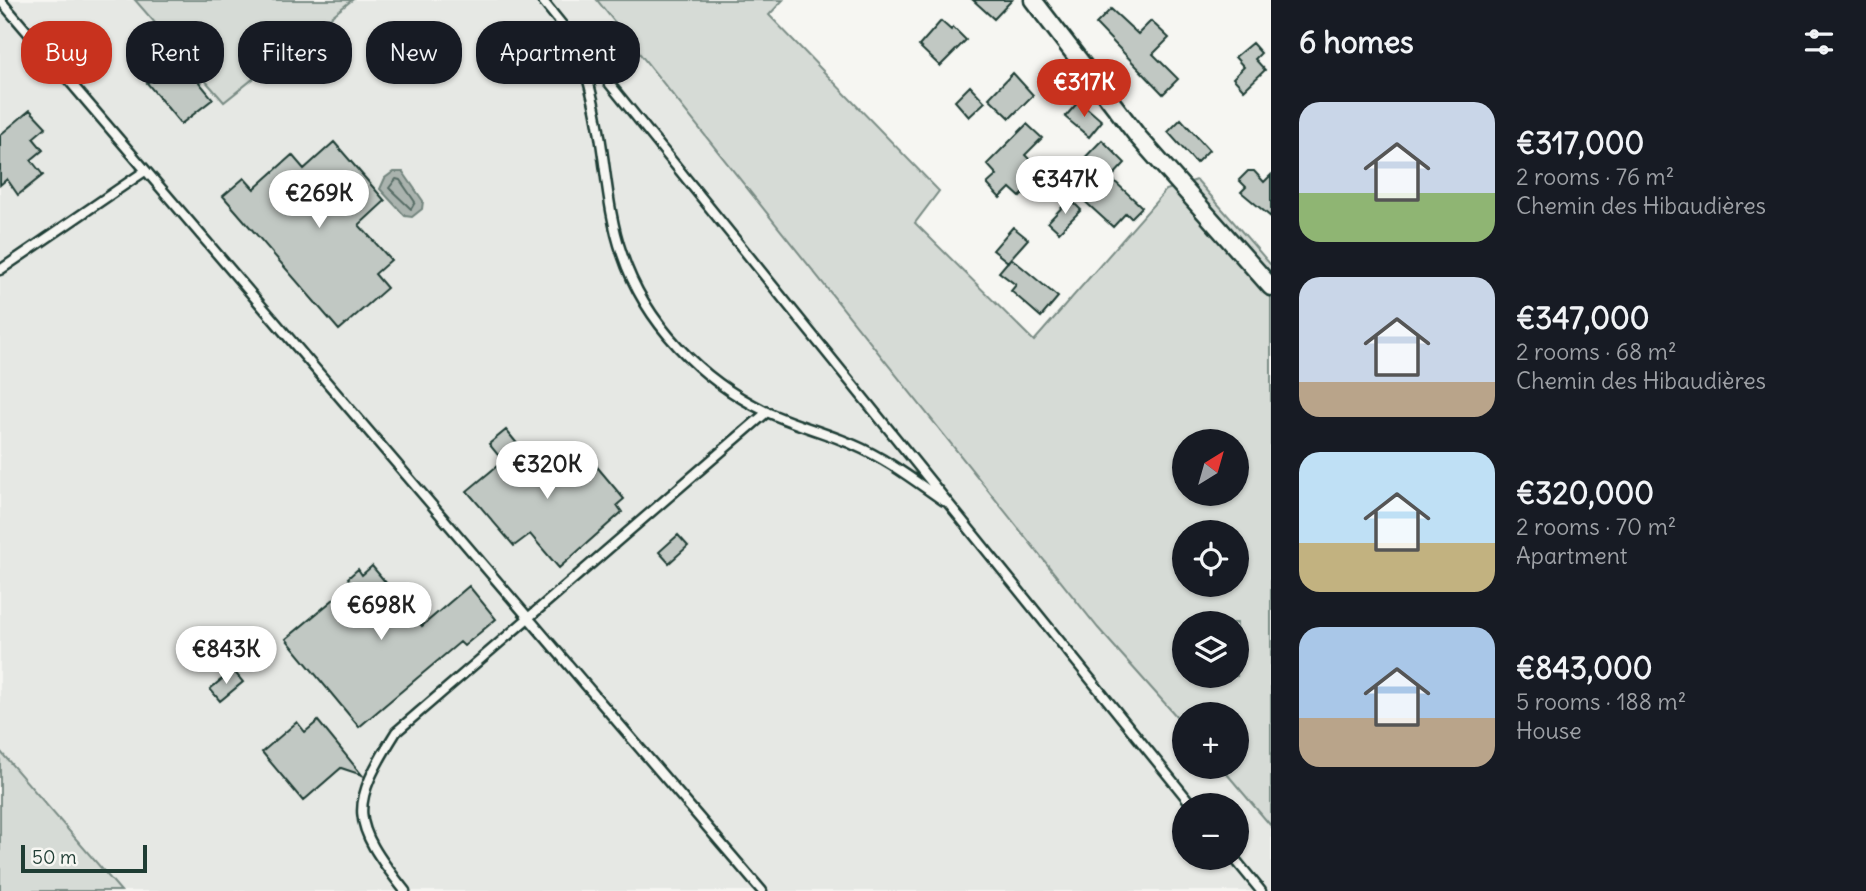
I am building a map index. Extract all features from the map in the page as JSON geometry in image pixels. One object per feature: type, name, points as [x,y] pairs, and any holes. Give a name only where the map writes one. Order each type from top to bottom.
[{"type":"street","points":[[1033,0],[1139,138],[1271,287]]},
{"type":"lane","points":[[0,0],[762,891]]},
{"type":"lane","points":[[542,0],[559,21]]},
{"type":"lane","points":[[588,84],[597,118],[612,218],[622,256],[640,293],[662,328],[683,352],[711,377],[767,412],[857,446],[884,460],[953,507]]},
{"type":"lane","points":[[610,84],[1182,793]]},
{"type":"lane","points":[[0,270],[145,171]]},
{"type":"lane","points":[[405,891],[365,833],[360,810],[373,769],[396,732],[528,615],[767,412]]},
{"type":"lane","points":[[1244,870],[1261,891]]},
{"type":"shaded area","points":[[0,0],[135,0],[153,21],[126,21],[126,84],[208,84],[224,102],[247,84],[352,84],[352,21],[326,21],[352,0],[597,0],[614,21],[476,21],[476,84],[640,84],[640,54],[1098,628],[1172,711],[1172,779],[1231,779],[1243,793],[1172,793],[1172,870],[1249,870],[1249,800],[1271,826],[1271,891],[121,891],[0,751]]},
{"type":"shaded area","points":[[135,0],[352,0],[326,21],[238,21],[238,84],[247,84],[224,102],[208,84],[224,84],[224,21],[153,21]]},
{"type":"shaded area","points":[[597,0],[783,0],[769,15],[939,191],[915,223],[1034,341],[1166,190],[1197,180],[1271,265],[1271,826],[1249,800],[1249,793],[1243,793],[1231,779],[1249,779],[1249,702],[1172,702],[1172,711],[1098,628],[640,54],[640,21],[614,21]]},
{"type":"shaded area","points":[[0,751],[121,891],[0,891]]},
{"type":"water","points":[[393,172],[403,172],[423,201],[422,209],[412,217],[405,216],[380,189],[385,178]]},
{"type":"building","points":[[973,0],[1012,0],[994,19]]},
{"type":"building","points":[[1111,9],[1138,34],[1151,21],[1169,38],[1153,54],[1178,79],[1163,94],[1096,24]]},
{"type":"building","points":[[941,21],[951,30],[953,27],[966,40],[940,66],[919,46]]},
{"type":"building","points":[[1252,43],[1261,53],[1255,59],[1265,70],[1244,90],[1233,78],[1244,67],[1235,57]]},
{"type":"building","points":[[1013,73],[1033,95],[1010,118],[989,98]]},
{"type":"building","points":[[148,84],[201,84],[213,99],[181,124]]},
{"type":"building","points":[[970,86],[985,102],[969,117],[955,101]]},
{"type":"building","points":[[1079,101],[1102,121],[1089,137],[1065,117]]},
{"type":"building","points":[[30,110],[46,127],[33,138],[43,150],[31,160],[43,175],[18,195],[7,179],[0,185],[0,135]]},
{"type":"building","points":[[1181,119],[1209,150],[1196,163],[1168,132]]},
{"type":"building","points":[[1027,124],[1042,138],[1025,155],[1043,173],[1020,197],[1010,188],[1000,198],[987,184],[997,175],[987,164]]},
{"type":"building","points":[[1102,140],[1125,163],[1111,178],[1142,207],[1131,218],[1126,213],[1113,227],[1080,197],[1092,184],[1075,168]]},
{"type":"building","points":[[334,142],[385,201],[359,225],[391,260],[375,274],[387,288],[339,330],[223,196],[244,178],[254,189],[292,155],[304,169]]},
{"type":"building","points":[[1248,171],[1254,171],[1264,182],[1271,175],[1271,217],[1241,192],[1246,187],[1239,180]]},
{"type":"building","points":[[1070,199],[1081,210],[1059,232],[1048,222]]},
{"type":"building","points":[[1013,227],[1028,239],[1011,258],[1058,297],[1041,317],[1011,291],[1016,285],[999,272],[1008,262],[993,250]]},
{"type":"building","points":[[506,430],[546,479],[575,455],[581,462],[588,456],[624,499],[617,505],[622,512],[559,568],[530,534],[514,546],[467,491],[503,461],[489,444]]},
{"type":"building","points":[[678,535],[688,546],[669,563],[659,552]]},
{"type":"building","points":[[372,566],[422,626],[469,586],[496,619],[464,646],[460,642],[359,727],[286,639],[352,584],[348,578],[358,569],[362,575]]},
{"type":"building","points":[[233,670],[243,682],[220,701],[210,689]]},
{"type":"building","points":[[318,721],[362,775],[341,768],[303,801],[262,752],[297,722],[305,732]]}]
